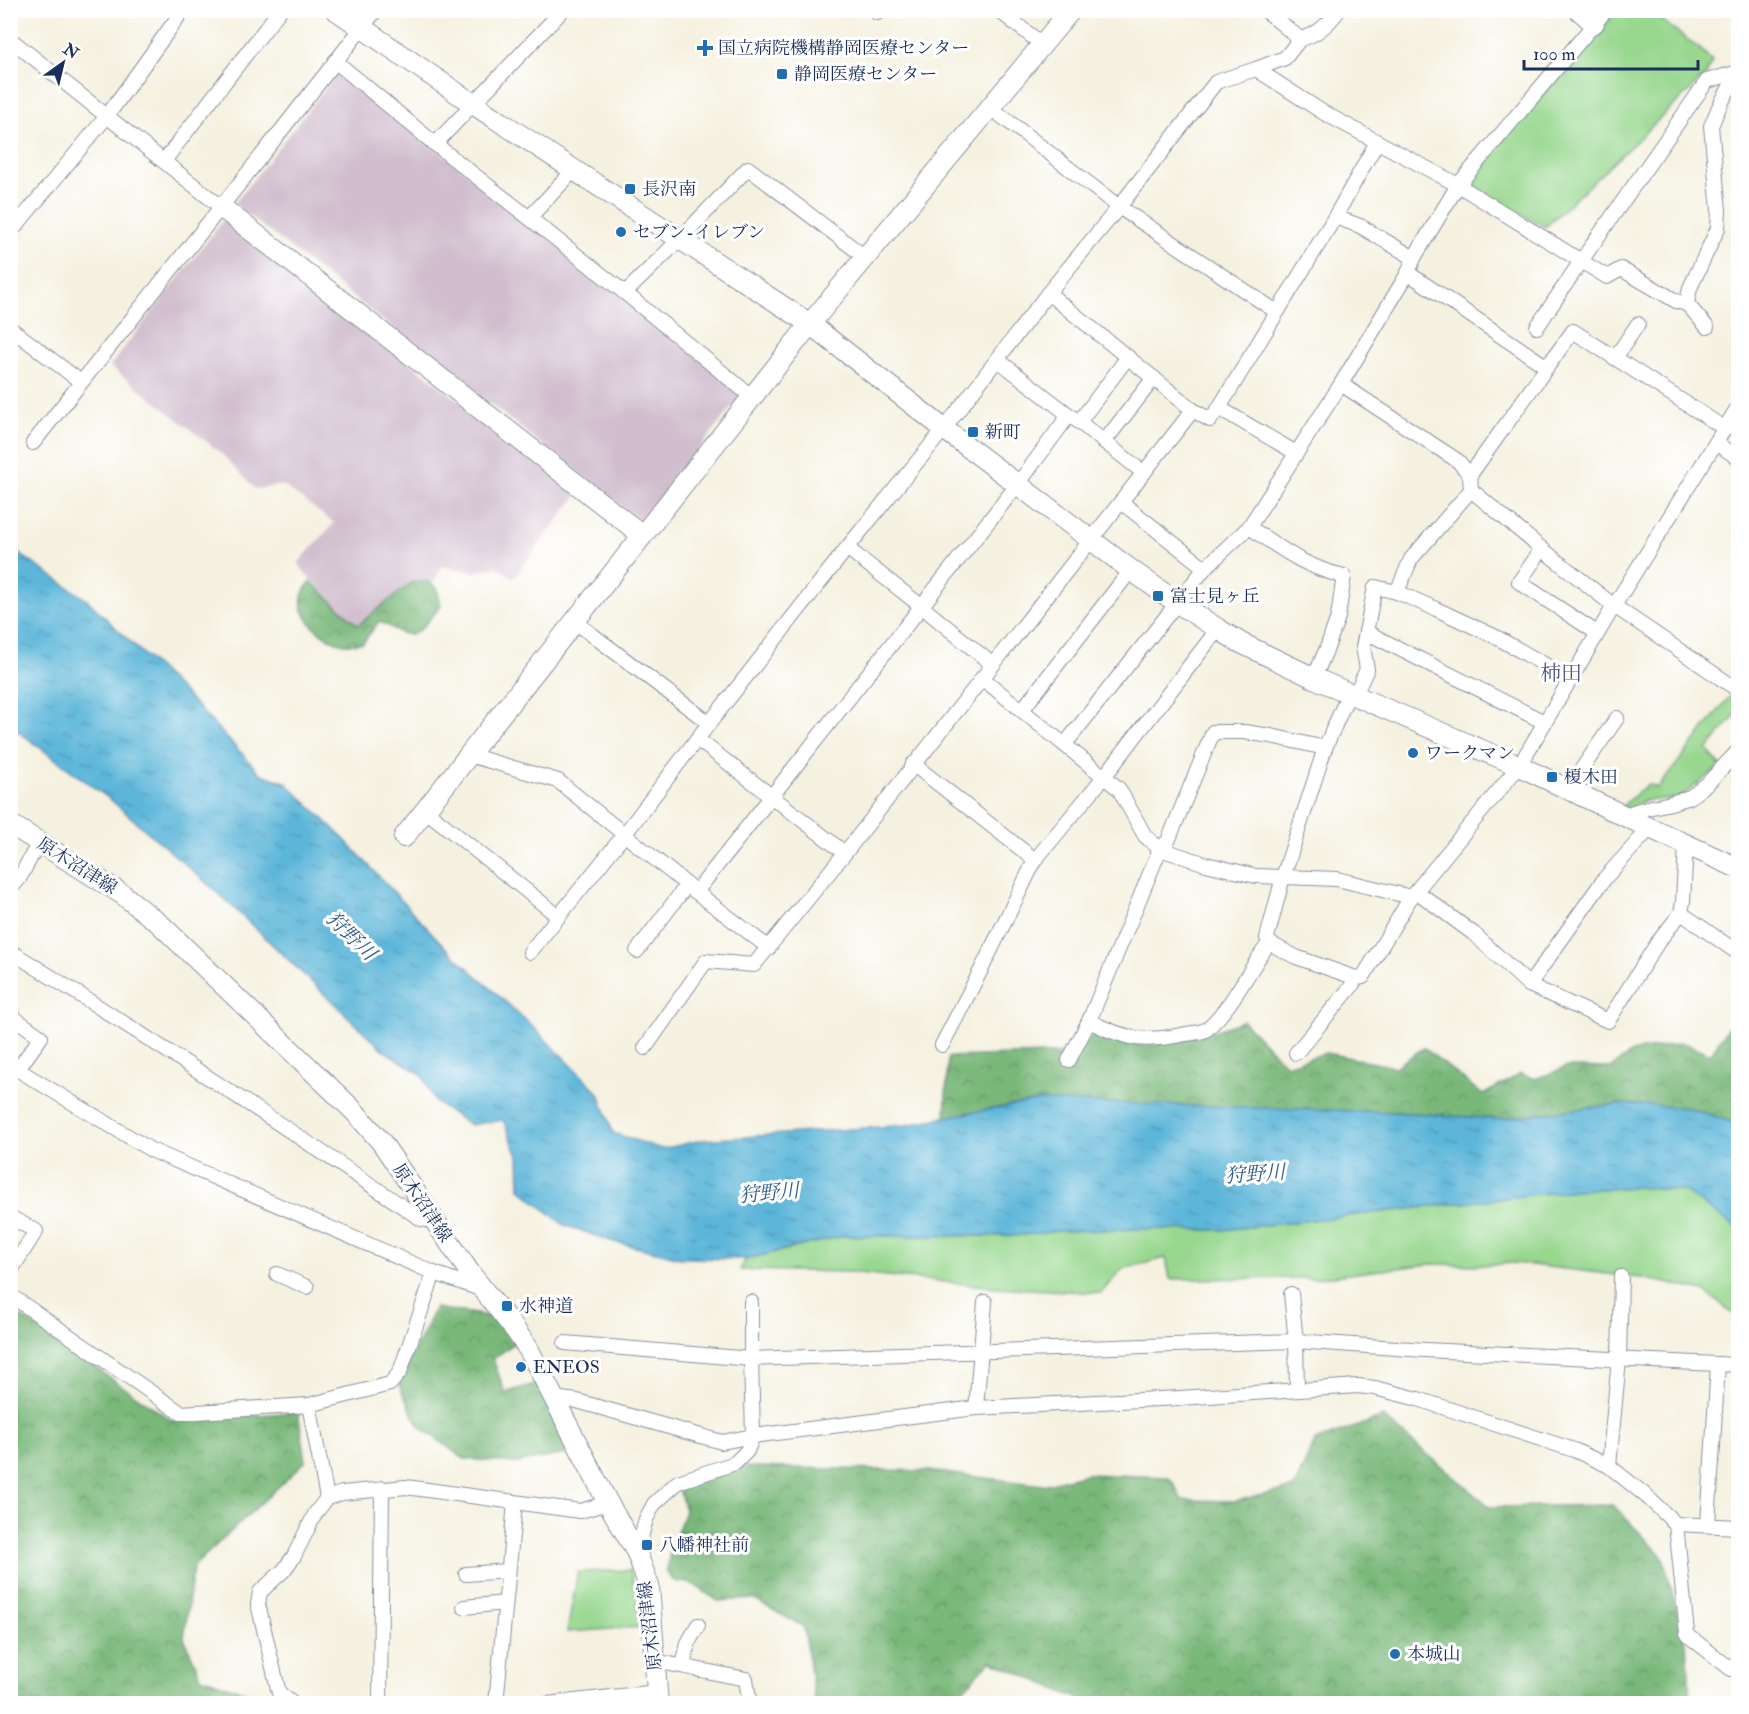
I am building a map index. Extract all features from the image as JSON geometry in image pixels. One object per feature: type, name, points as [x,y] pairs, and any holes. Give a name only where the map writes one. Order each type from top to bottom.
[{"type":"street","points":[[13,226],[107,116],[183,10]]},
{"type":"street","points":[[164,161],[280,10]]},
{"type":"street","points":[[336,10],[473,104],[810,324],[1090,540],[1176,602],[1218,629],[1241,643],[1314,678],[1519,766],[1738,868]]},
{"type":"street","points":[[33,442],[376,10]]},
{"type":"street","points":[[435,144],[561,12],[560,10]]},
{"type":"street","points":[[998,10],[1042,45]]},
{"type":"street","points":[[404,837],[810,324],[1071,10]]},
{"type":"street","points":[[1265,10],[1300,39]]},
{"type":"street","points":[[531,952],[709,723],[944,429],[1048,293],[1119,207],[1216,82],[1285,58],[1300,39],[1307,38],[1331,21],[1340,10]]},
{"type":"street","points":[[1065,744],[1176,602],[1205,568],[1250,526],[1341,384],[1458,185],[1593,15]]},
{"type":"street","points":[[10,39],[221,207],[642,535]]},
{"type":"street","points":[[335,61],[435,144],[625,292],[752,397]]},
{"type":"street","points":[[1256,69],[1324,113],[1458,185],[1607,277],[1621,269],[1676,301],[1687,304],[1707,327]]},
{"type":"street","points":[[1537,327],[1707,81],[1738,72]]},
{"type":"street","points":[[1687,304],[1690,288],[1718,228],[1719,211],[1711,126],[1738,72]]},
{"type":"street","points":[[991,108],[1119,207],[1277,312]]},
{"type":"street","points":[[1048,293],[1193,410],[1210,420],[1335,217],[1377,142]]},
{"type":"street","points":[[625,292],[748,168],[866,257]]},
{"type":"street","points":[[529,218],[574,170]]},
{"type":"street","points":[[1335,217],[1360,226],[1414,258]]},
{"type":"street","points":[[1408,273],[1547,367]]},
{"type":"street","points":[[1615,358],[1638,324]]},
{"type":"street","points":[[10,328],[81,382]]},
{"type":"street","points":[[1397,592],[1411,559],[1471,482],[1573,331],[1725,428]]},
{"type":"street","points":[[637,951],[772,796],[1018,484],[1128,357]]},
{"type":"street","points":[[998,360],[1144,473]]},
{"type":"street","points":[[1104,442],[1154,378]]},
{"type":"street","points":[[1341,384],[1458,461],[1471,482],[1542,549],[1614,606],[1738,690]]},
{"type":"street","points":[[1570,680],[1496,637],[1397,592],[1375,587],[1362,646],[1367,669],[1325,748],[1283,877],[1267,938],[1269,943],[1296,957],[1356,978],[1363,977],[1413,894],[1519,766],[1544,722],[1570,680],[1597,633],[1738,407]]},
{"type":"street","points":[[1219,408],[1296,453]]},
{"type":"street","points":[[645,1048],[706,961],[754,965],[769,948],[1193,410]]},
{"type":"street","points":[[1716,443],[1738,458]]},
{"type":"street","points":[[1121,502],[1205,568]]},
{"type":"street","points":[[1250,526],[1295,558],[1325,572],[1344,576],[1338,617],[1314,678]]},
{"type":"street","points":[[847,548],[993,665]]},
{"type":"street","points":[[1542,549],[1520,582],[1597,633]]},
{"type":"street","points":[[1022,710],[1131,570]]},
{"type":"street","points":[[574,621],[709,723]]},
{"type":"street","points":[[942,1045],[1035,860],[1104,777],[1218,629]]},
{"type":"street","points":[[1366,632],[1544,722]]},
{"type":"street","points":[[982,678],[1119,789],[1145,836],[1160,849],[1206,864],[1256,876],[1337,879],[1413,894],[1474,934],[1529,985],[1608,1021],[1658,942],[1680,913],[1683,902],[1686,844]]},
{"type":"street","points":[[1568,789],[1617,718]]},
{"type":"street","points":[[1069,1060],[1089,1021],[1160,849],[1168,841],[1213,732],[1244,732],[1325,748]]},
{"type":"street","points":[[697,739],[845,853]]},
{"type":"street","points":[[1625,816],[1690,797],[1707,784],[1738,751]]},
{"type":"street","points":[[469,755],[558,782],[769,948]]},
{"type":"street","points":[[913,764],[1035,860]]},
{"type":"street","points":[[425,810],[558,916]]},
{"type":"street","name":"原木沼津線","points":[[10,824],[122,894],[160,925],[353,1110],[381,1143],[470,1273],[529,1350],[608,1503],[637,1553],[648,1586],[658,1698]]},
{"type":"street","points":[[1529,985],[1605,878],[1650,828]]},
{"type":"street","points":[[10,889],[19,879],[39,842]]},
{"type":"street","points":[[1680,913],[1738,953]]},
{"type":"street","points":[[1089,1021],[1109,1031],[1139,1040],[1162,1039],[1206,1030],[1238,993],[1269,943]]},
{"type":"street","points":[[10,951],[117,1017],[421,1219],[434,1221]]},
{"type":"street","points":[[1296,1053],[1356,978]]},
{"type":"street","points":[[10,1015],[41,1036],[14,1067],[151,1150],[434,1273],[485,1291]]},
{"type":"street","points":[[10,1217],[36,1231],[10,1272]]},
{"type":"street","points":[[10,1295],[181,1413],[309,1405],[390,1384],[400,1372],[434,1273]]},
{"type":"street","points":[[277,1274],[307,1287]]},
{"type":"street","points":[[1609,1466],[1619,1359],[1621,1277]]},
{"type":"street","points":[[1291,1294],[1296,1341],[1297,1389]]},
{"type":"street","points":[[637,1553],[646,1519],[654,1504],[678,1482],[735,1463],[747,1451],[753,1436],[751,1302]]},
{"type":"street","points":[[976,1408],[985,1302]]},
{"type":"street","points":[[565,1343],[751,1359],[1296,1341],[1425,1350],[1738,1365]]},
{"type":"street","points":[[1708,1524],[1718,1364]]},
{"type":"street","points":[[553,1398],[577,1401],[722,1442],[753,1436],[976,1408],[1180,1398],[1297,1389],[1358,1386],[1374,1388],[1418,1399],[1574,1450],[1609,1466],[1676,1524],[1687,1633],[1731,1669]]},
{"type":"street","points":[[309,1405],[327,1498]]},
{"type":"street","points":[[293,1704],[279,1693],[258,1604],[260,1592],[284,1570],[294,1556],[315,1514],[327,1498],[342,1493],[406,1487],[580,1511],[608,1503]]},
{"type":"street","points":[[380,1704],[382,1488]]},
{"type":"street","points":[[496,1704],[515,1503]]},
{"type":"street","points":[[1676,1524],[1738,1527]]},
{"type":"street","points":[[466,1574],[508,1571]]},
{"type":"street","points":[[464,1606],[505,1603]]},
{"type":"street","points":[[683,1666],[688,1643],[698,1625]]},
{"type":"street","points":[[654,1661],[747,1679],[750,1704]]},
{"type":"street","points":[[547,1704],[658,1698]]},
{"type":"shaded area","points":[[339,71],[743,393],[641,522],[234,204]]},
{"type":"shaded area","points":[[225,218],[578,494],[514,578],[497,567],[474,572],[442,566],[433,584],[410,582],[358,625],[307,576],[298,563],[334,523],[283,485],[255,489],[221,453],[110,366]]},
{"type":"green space","points":[[1617,11],[1649,11],[1700,49],[1712,61],[1706,75],[1545,227],[1465,183]]},
{"type":"green space","points":[[311,582],[358,625],[412,582],[428,582],[437,588],[441,606],[421,629],[410,635],[401,633],[379,621],[363,643],[344,644],[324,635],[308,620],[302,601],[304,591]]},
{"type":"green space","points":[[1730,696],[1738,701],[1738,712],[1707,750],[1721,766],[1679,798],[1644,801],[1616,815],[1613,814],[1648,784],[1658,788]]},
{"type":"green space","points":[[1243,1021],[1286,1065],[1326,1053],[1395,1067],[1424,1048],[1483,1095],[1520,1074],[1535,1079],[1567,1067],[1611,1068],[1632,1052],[1683,1043],[1711,1054],[1728,1027],[1738,1033],[1738,1124],[1689,1108],[1619,1104],[1499,1119],[1392,1112],[1038,1101],[945,1117],[948,1057],[1077,1053],[1097,1030],[1132,1044],[1158,1044],[1218,1030]]},
{"type":"green space","points":[[1635,1187],[1684,1191],[1738,1229],[1738,1317],[1704,1291],[1642,1278],[1514,1263],[1431,1264],[1316,1278],[1170,1279],[1166,1258],[1122,1269],[1101,1293],[995,1287],[849,1272],[740,1270],[746,1259],[843,1236],[1013,1236],[1059,1231],[1222,1230],[1575,1190]]},
{"type":"green space","points":[[435,1308],[489,1316],[516,1342],[493,1359],[505,1393],[538,1383],[572,1453],[516,1463],[464,1459],[418,1425],[398,1383]]},
{"type":"green space","points":[[10,1309],[173,1421],[298,1412],[306,1461],[193,1567],[184,1638],[201,1677],[262,1698],[261,1703],[11,1703]]},
{"type":"green space","points":[[1383,1417],[1490,1507],[1613,1505],[1663,1557],[1688,1655],[1690,1703],[1088,1703],[991,1661],[960,1693],[942,1703],[815,1703],[804,1627],[753,1599],[718,1601],[693,1584],[674,1581],[666,1572],[671,1549],[685,1511],[679,1489],[740,1467],[928,1471],[1043,1485],[1087,1474],[1168,1477],[1182,1500],[1235,1501],[1294,1488],[1315,1441]]},
{"type":"green space","points":[[631,1570],[641,1627],[567,1632],[578,1572]]},
{"type":"water","name":"狩野川","points":[[11,548],[87,600],[191,700],[261,774],[285,782],[345,840],[447,949],[530,1024],[599,1093],[613,1133],[662,1149],[702,1140],[907,1125],[1038,1101],[1392,1112],[1499,1119],[1619,1104],[1689,1108],[1738,1124],[1738,1229],[1684,1191],[1635,1187],[1575,1190],[1222,1230],[1059,1231],[1013,1236],[843,1236],[746,1259],[681,1258],[611,1241],[564,1225],[520,1189],[519,1158],[503,1120],[470,1125],[435,1102],[422,1075],[383,1050],[217,892],[112,801],[11,726]]},
{"type":"place","name":"国立病院機構静岡医療センター","points":[[705,48]]},
{"type":"place","name":"静岡医療センター","points":[[782,74]]},
{"type":"place","name":"長沢南","points":[[630,189]]},
{"type":"place","name":"セブン-イレブン","points":[[621,232]]},
{"type":"place","name":"新町","points":[[973,432]]},
{"type":"place","name":"富士見ヶ丘","points":[[1158,596]]},
{"type":"place","name":"ワークマン","points":[[1413,753]]},
{"type":"place","name":"榎木田","points":[[1552,777]]},
{"type":"place","name":"水神道","points":[[507,1306]]},
{"type":"place","name":"ENEOS","points":[[521,1367]]},
{"type":"place","name":"八幡神社前","points":[[647,1545]]},
{"type":"place","name":"本城山","points":[[1395,1654]]},
{"type":"district","name":"柿田","points":[[1561,673]]}]
